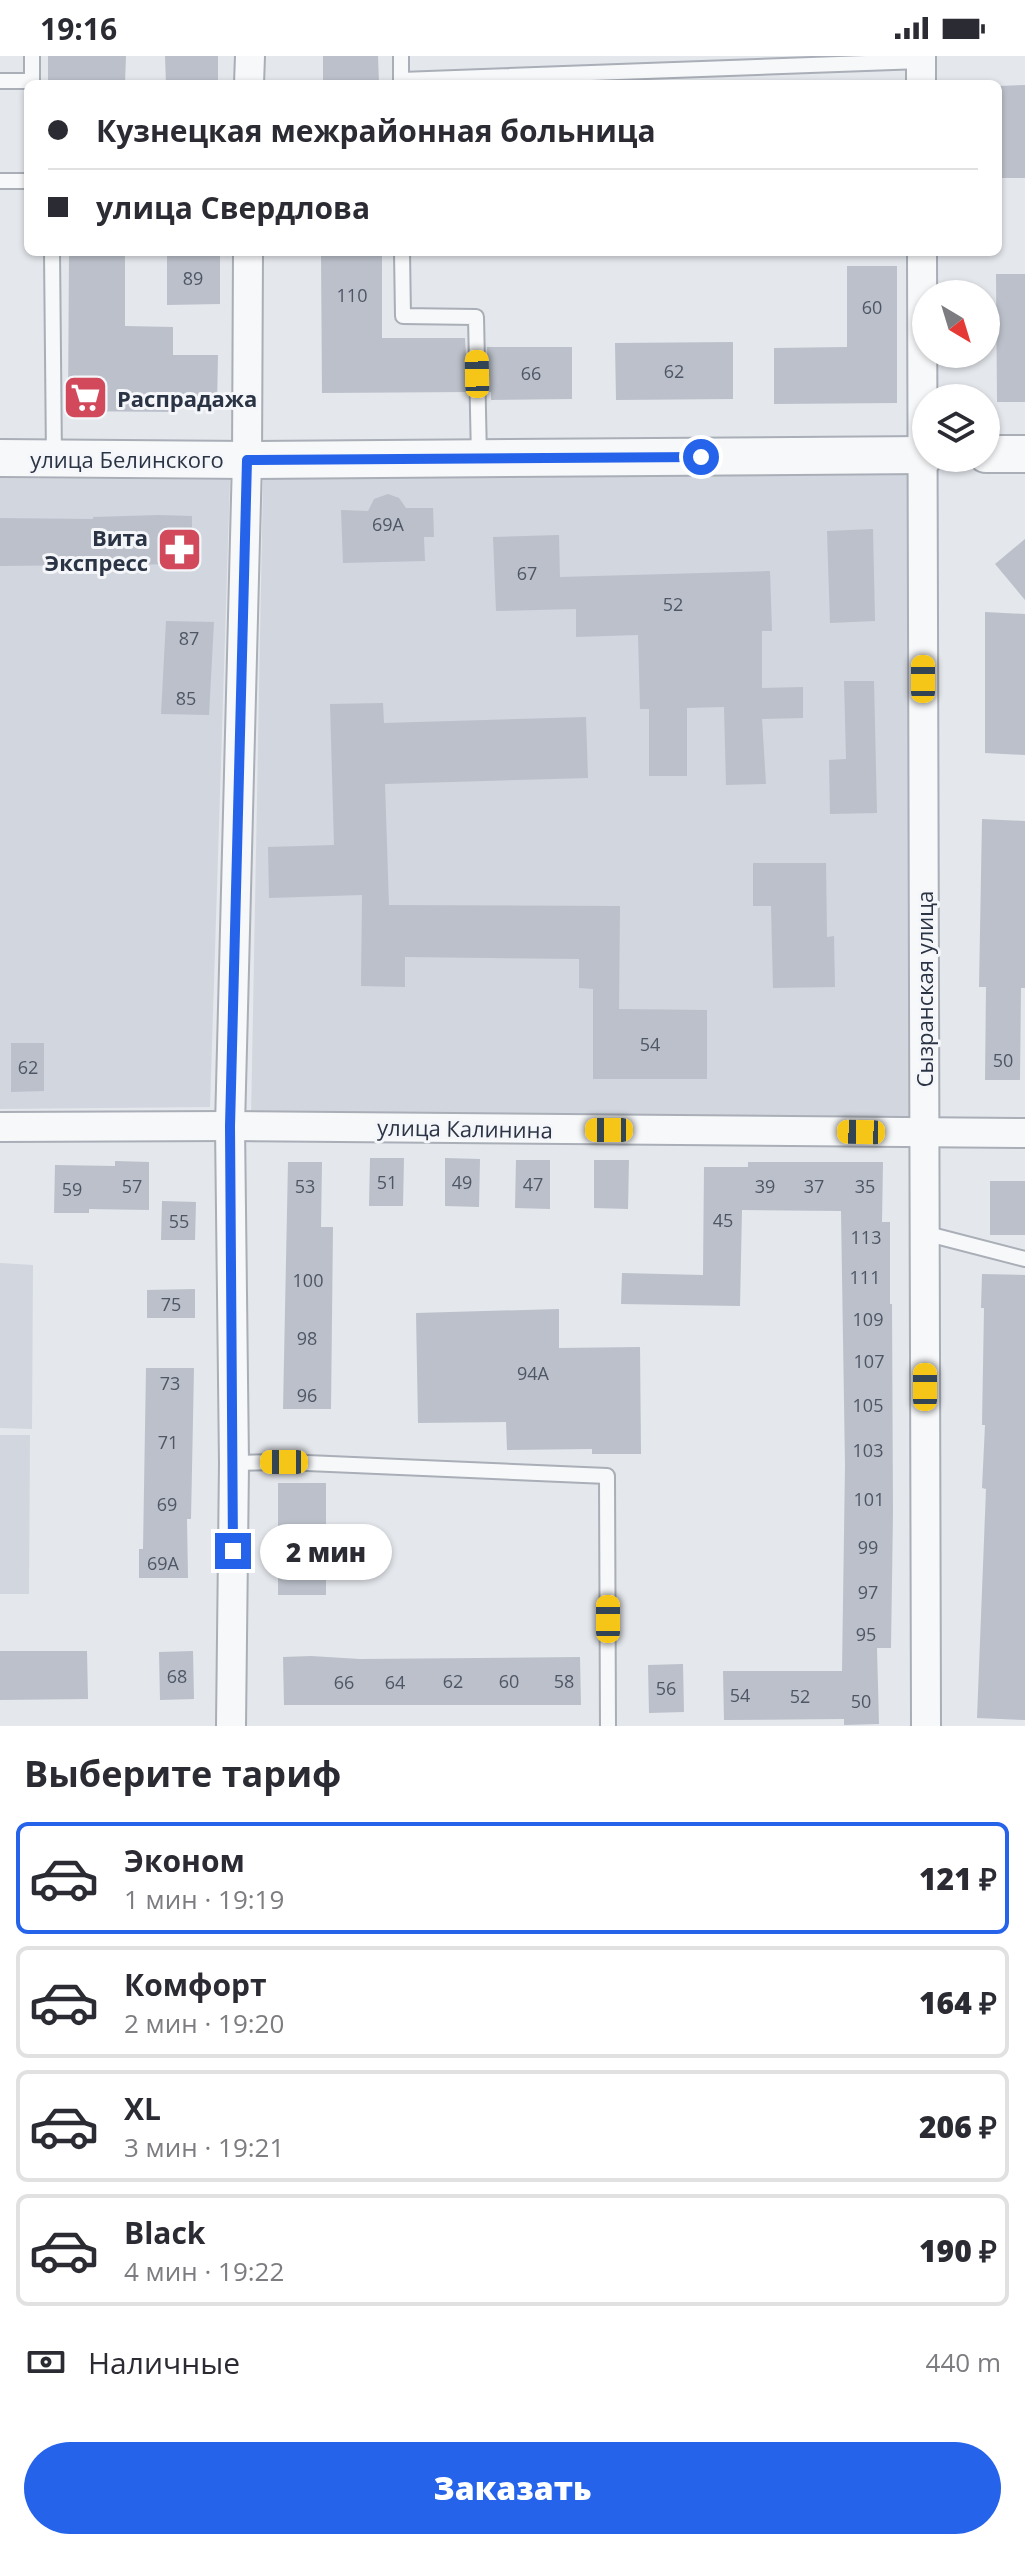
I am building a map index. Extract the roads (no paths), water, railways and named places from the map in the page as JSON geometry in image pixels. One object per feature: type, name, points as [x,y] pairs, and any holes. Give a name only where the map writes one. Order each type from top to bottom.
[{"type":"street","points":[[249,80],[250,56]]},
{"type":"street","points":[[231,1726],[234,1463],[230,1126],[247,460],[248,256]]},
{"type":"street","name":"Сызранская улица","points":[[922,256],[923,384]]},
{"type":"street","points":[[1000,454],[1025,454]]},
{"type":"street","name":"улица Белинского","points":[[0,458],[247,460],[912,455]]},
{"type":"street","name":"Сызранская улица","points":[[924,472],[926,1726]]},
{"type":"street","name":"улица Калинина","points":[[0,1127],[1025,1133]]},
{"type":"lane","points":[[32,56],[32,80]]},
{"type":"lane","points":[[401,56],[401,80]]},
{"type":"lane","points":[[470,80],[921,67]]},
{"type":"lane","points":[[0,81],[24,82]]},
{"type":"lane","points":[[0,181],[24,181]]},
{"type":"lane","points":[[52,256],[54,459]]},
{"type":"lane","points":[[402,256],[403,316],[476,317],[479,458]]},
{"type":"lane","points":[[924,1233],[1025,1259]]},
{"type":"lane","points":[[234,1463],[284,1462],[607,1476],[608,1726]]},
{"type":"place","name":"Распрадажа","points":[[86,398]]},
{"type":"place","name":"Вита Экспресс","points":[[179,550]]}]
